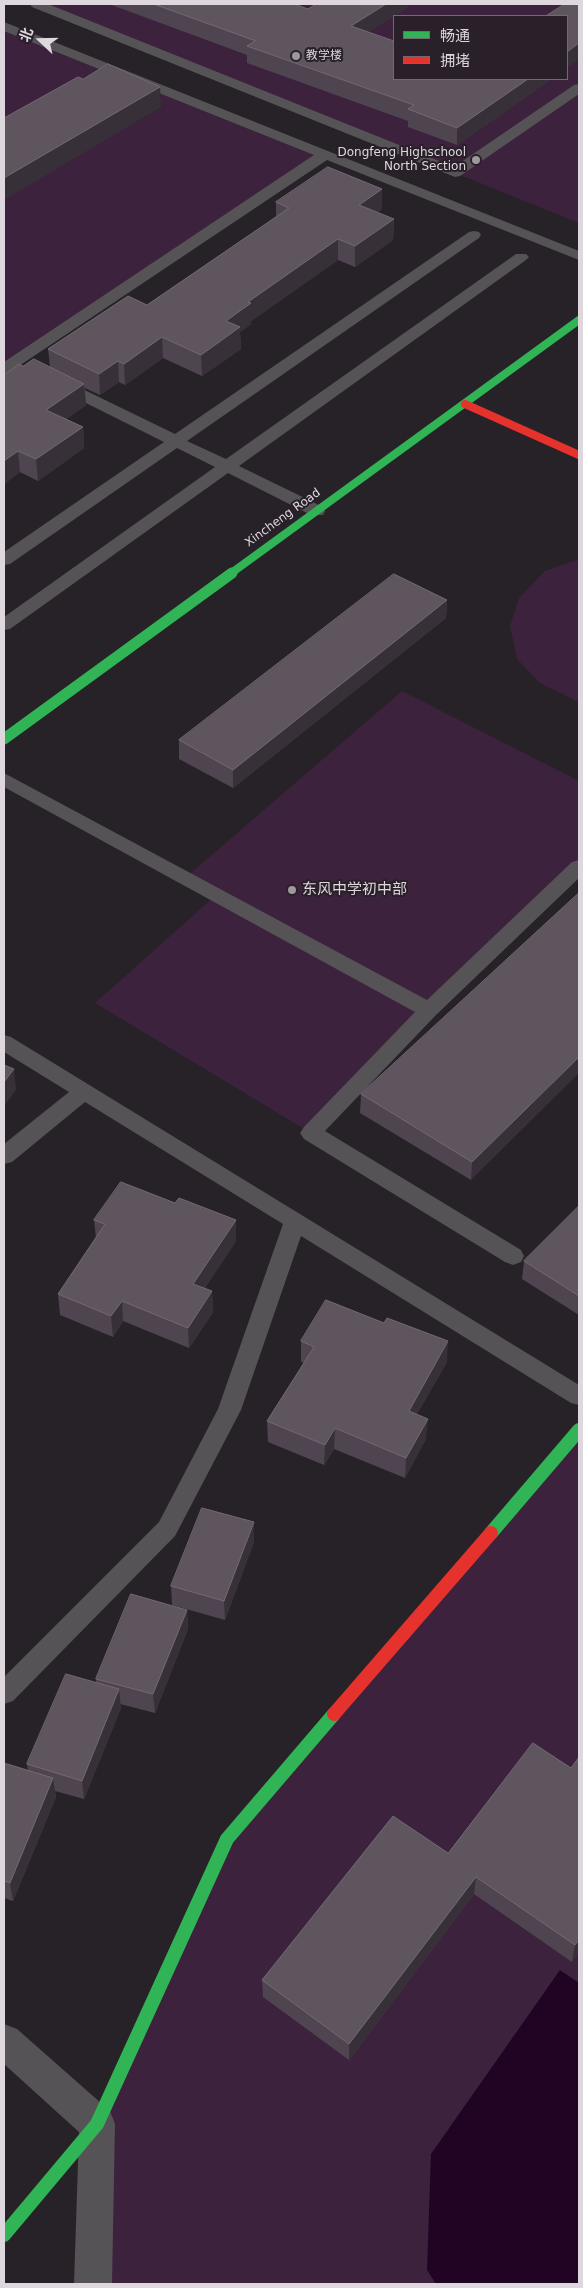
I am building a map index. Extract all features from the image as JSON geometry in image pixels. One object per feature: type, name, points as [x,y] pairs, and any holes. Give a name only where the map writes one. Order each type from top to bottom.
[{"type":"street","name":"Xincheng Road","points":[[4,739],[579,320]]},
{"type":"street","points":[[465,404],[579,455]]},
{"type":"street","points":[[4,2236],[96,2124],[228,1839],[579,1430]]},
{"type":"street","points":[[4,2041],[96,2124],[93,2284]]},
{"type":"lane","points":[[37,4],[455,173],[579,88]]},
{"type":"lane","points":[[4,26],[579,256]]},
{"type":"lane","points":[[9,366],[326,154]]},
{"type":"lane","points":[[4,560],[474,235]]},
{"type":"lane","points":[[4,625],[521,257]]},
{"type":"lane","points":[[9,366],[37,373],[317,511]]},
{"type":"lane","points":[[4,779],[429,1010]]},
{"type":"lane","points":[[513,1256],[311,1133],[429,1010],[579,867]]},
{"type":"lane","points":[[4,1042],[579,1396]]},
{"type":"lane","points":[[4,1156],[84,1091]]},
{"type":"lane","points":[[4,1693],[167,1529],[229,1410],[294,1221]]},
{"type":"shaded area","name":"Dongfeng Highschool North Section","points":[[37,4],[579,4],[579,223]]},
{"type":"shaded area","points":[[4,25],[326,154],[4,369]]},
{"type":"shaded area","points":[[579,559],[579,702],[540,683],[517,659],[510,626],[519,598],[545,571]]},
{"type":"shaded area","points":[[402,691],[579,781],[579,870],[429,1010],[311,1133],[95,1003],[216,895],[185,878]]},
{"type":"shaded area","points":[[579,1430],[579,2284],[93,2284],[97,2124],[227,1839]]},
{"type":"shaded area","points":[[560,1970],[579,1983],[579,2284],[436,2284],[427,2270],[431,2154]]},
{"type":"building","points":[[154,4],[294,4],[308,9],[316,4],[386,4],[351,26],[393,41],[393,80],[527,80],[457,128],[408,109],[414,105],[247,46],[255,41]]},
{"type":"building","points":[[565,4],[579,4],[579,43],[568,51],[568,15],[548,15]]},
{"type":"building","points":[[108,64],[160,87],[4,178],[4,118],[78,77],[83,79]]},
{"type":"building","points":[[328,167],[382,189],[359,205],[394,219],[355,246],[338,239],[248,302],[251,303],[226,321],[240,327],[201,355],[162,337],[124,364],[118,361],[99,374],[48,349],[128,296],[147,305],[289,208],[276,202]]},
{"type":"building","points":[[34,359],[84,384],[46,410],[83,427],[36,459],[18,451],[4,461],[4,375],[19,364],[23,366]]},
{"type":"building","points":[[394,574],[447,600],[233,770],[179,740]]},
{"type":"building","points":[[579,893],[579,1057],[472,1162],[361,1094]]},
{"type":"building","points":[[4,1065],[14,1069],[4,1082]]},
{"type":"building","points":[[121,1182],[175,1203],[179,1198],[236,1220],[193,1284],[212,1291],[188,1328],[122,1301],[111,1316],[58,1294],[105,1224],[94,1220]]},
{"type":"building","points":[[579,1206],[579,1296],[524,1261]]},
{"type":"building","points":[[326,1300],[384,1323],[387,1318],[448,1341],[409,1411],[428,1419],[406,1458],[335,1428],[325,1445],[267,1421],[314,1347],[301,1341]]},
{"type":"building","points":[[202,1508],[254,1522],[224,1601],[171,1586]]},
{"type":"building","points":[[131,1594],[187,1610],[153,1694],[96,1679]]},
{"type":"building","points":[[66,1674],[119,1689],[82,1781],[27,1764]]},
{"type":"building","points":[[533,1743],[571,1768],[579,1757],[579,1940],[575,1945],[476,1877],[349,2044],[262,1980],[393,1816],[448,1853]]},
{"type":"building","points":[[4,1763],[53,1778],[10,1883],[4,1881]]},
{"type":"traffic: fast","points":[[4,739],[579,320]]},
{"type":"traffic: fast","points":[[491,1533],[579,1430]]},
{"type":"traffic: fast","points":[[4,2235],[97,2124],[227,1839],[334,1714]]},
{"type":"traffic: jam","points":[[465,404],[579,455]]},
{"type":"traffic: jam","points":[[334,1714],[491,1533]]},
{"type":"place","name":"教学楼","points":[[296,56]]},
{"type":"place","name":"Dongfeng Highschool North Section","points":[[476,160]]},
{"type":"place","name":"东风中学初中部","points":[[292,890]]}]
